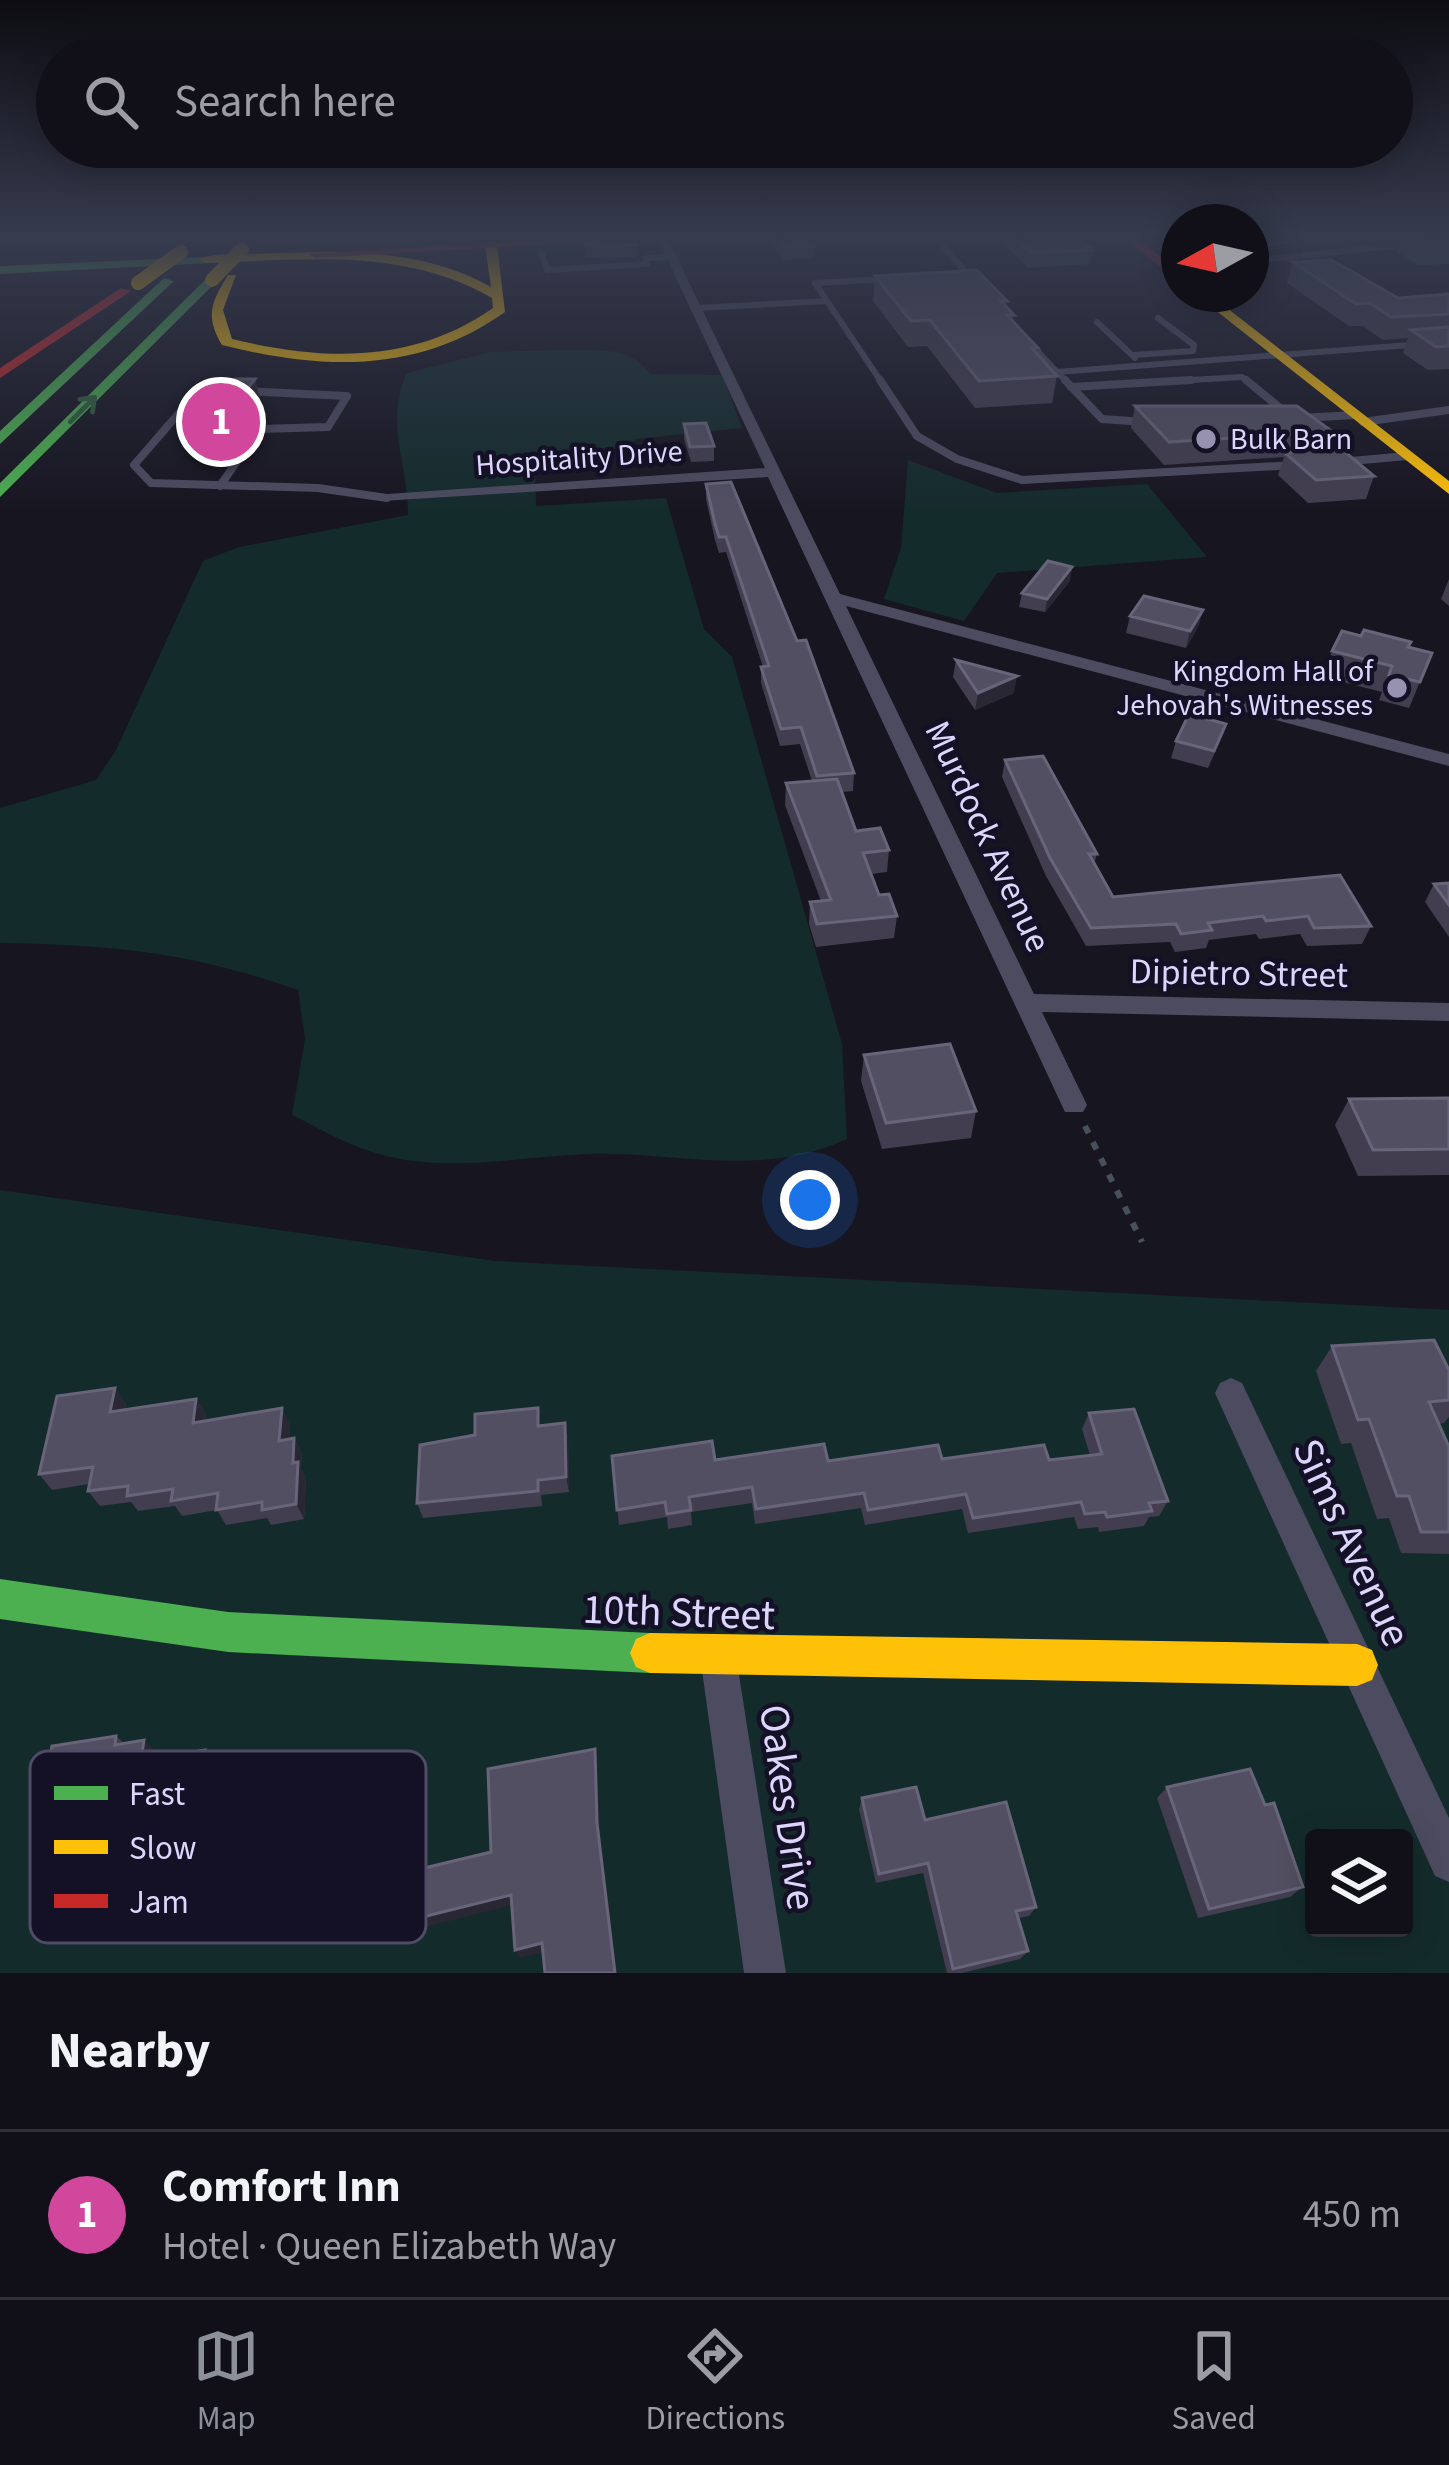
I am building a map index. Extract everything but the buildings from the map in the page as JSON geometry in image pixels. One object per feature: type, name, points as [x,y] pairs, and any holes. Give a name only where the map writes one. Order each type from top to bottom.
[{"type":"main road","points":[[0,374],[71,327]]},
{"type":"main road","points":[[0,435],[119,327]]},
{"type":"main road","points":[[0,492],[155,327]]},
{"type":"main road","points":[[215,327],[215,332],[253,351],[304,359],[382,356],[451,340],[476,327]]},
{"type":"main road","points":[[1243,327],[1449,489]]},
{"type":"main road","name":"10th Street","points":[[0,1600],[228,1633],[718,1656],[1358,1665]]},
{"type":"street","name":"Murdock Avenue","points":[[707,327],[1074,1105]]},
{"type":"street","name":"Hospitality Drive","points":[[387,498],[774,472]]},
{"type":"street","points":[[838,598],[1449,760]]},
{"type":"street","name":"Dipietro Street","points":[[1028,1003],[1449,1012]]},
{"type":"street","name":"Sims Avenue","points":[[1231,1393],[1449,1862]]},
{"type":"street","name":"Oakes Drive","points":[[718,1656],[765,1973]]},
{"type":"lane","points":[[844,327],[917,436],[957,459],[1022,480],[1303,465]]},
{"type":"lane","points":[[1103,327],[1145,367]]},
{"type":"lane","points":[[1133,355],[1193,351],[1194,345],[1170,327]]},
{"type":"lane","points":[[1028,340],[1102,419],[1150,422]]},
{"type":"lane","points":[[1057,372],[1449,342]]},
{"type":"lane","points":[[1071,387],[1242,377],[1311,433]]},
{"type":"lane","points":[[224,398],[245,392]]},
{"type":"lane","points":[[220,486],[259,429],[328,427],[346,396],[206,394],[184,408],[134,465],[138,475],[151,483],[220,486],[318,488],[387,498]]},
{"type":"lane","points":[[184,408],[205,402]]},
{"type":"lane","points":[[1276,419],[1420,418],[1449,410]]},
{"type":"lane","points":[[1330,447],[1348,461]]},
{"type":"lane","points":[[1325,463],[1407,456]]},
{"type":"path","points":[[1074,1105],[1142,1242]]},
{"type":"green space","points":[[595,350],[632,358],[650,374],[722,375],[742,428],[636,439],[623,450],[535,459],[536,506],[666,498],[704,629],[732,657],[842,1044],[847,1139],[815,1151],[750,1161],[619,1154],[480,1163],[401,1159],[344,1141],[292,1115],[305,1039],[298,990],[222,967],[151,953],[0,943],[0,808],[96,780],[116,750],[203,561],[239,547],[408,515],[397,425],[407,373],[491,352]]},
{"type":"green space","points":[[908,460],[997,493],[1147,484],[1207,557],[997,573],[964,621],[884,599],[901,548]]},
{"type":"green space","points":[[0,1190],[495,1261],[1449,1310],[1449,1973],[0,1973]]},
{"type":"traffic: fast","points":[[0,439],[119,327]]},
{"type":"traffic: fast","points":[[0,492],[165,327]]},
{"type":"traffic: fast","points":[[0,1599],[228,1632],[650,1653]]},
{"type":"traffic: slow","points":[[220,327],[227,342],[333,359],[405,354],[439,345],[475,327]]},
{"type":"traffic: slow","points":[[1243,327],[1449,489]]},
{"type":"traffic: slow","points":[[650,1653],[1357,1665]]},
{"type":"traffic: jam","points":[[0,374],[71,327]]},
{"type":"place","name":"Comfort Inn","points":[[221,422]]},
{"type":"place","name":"Bulk Barn","points":[[1206,439]]},
{"type":"place","name":"Kingdom Hall of Jehovah's Witnesses","points":[[1397,688]]}]
